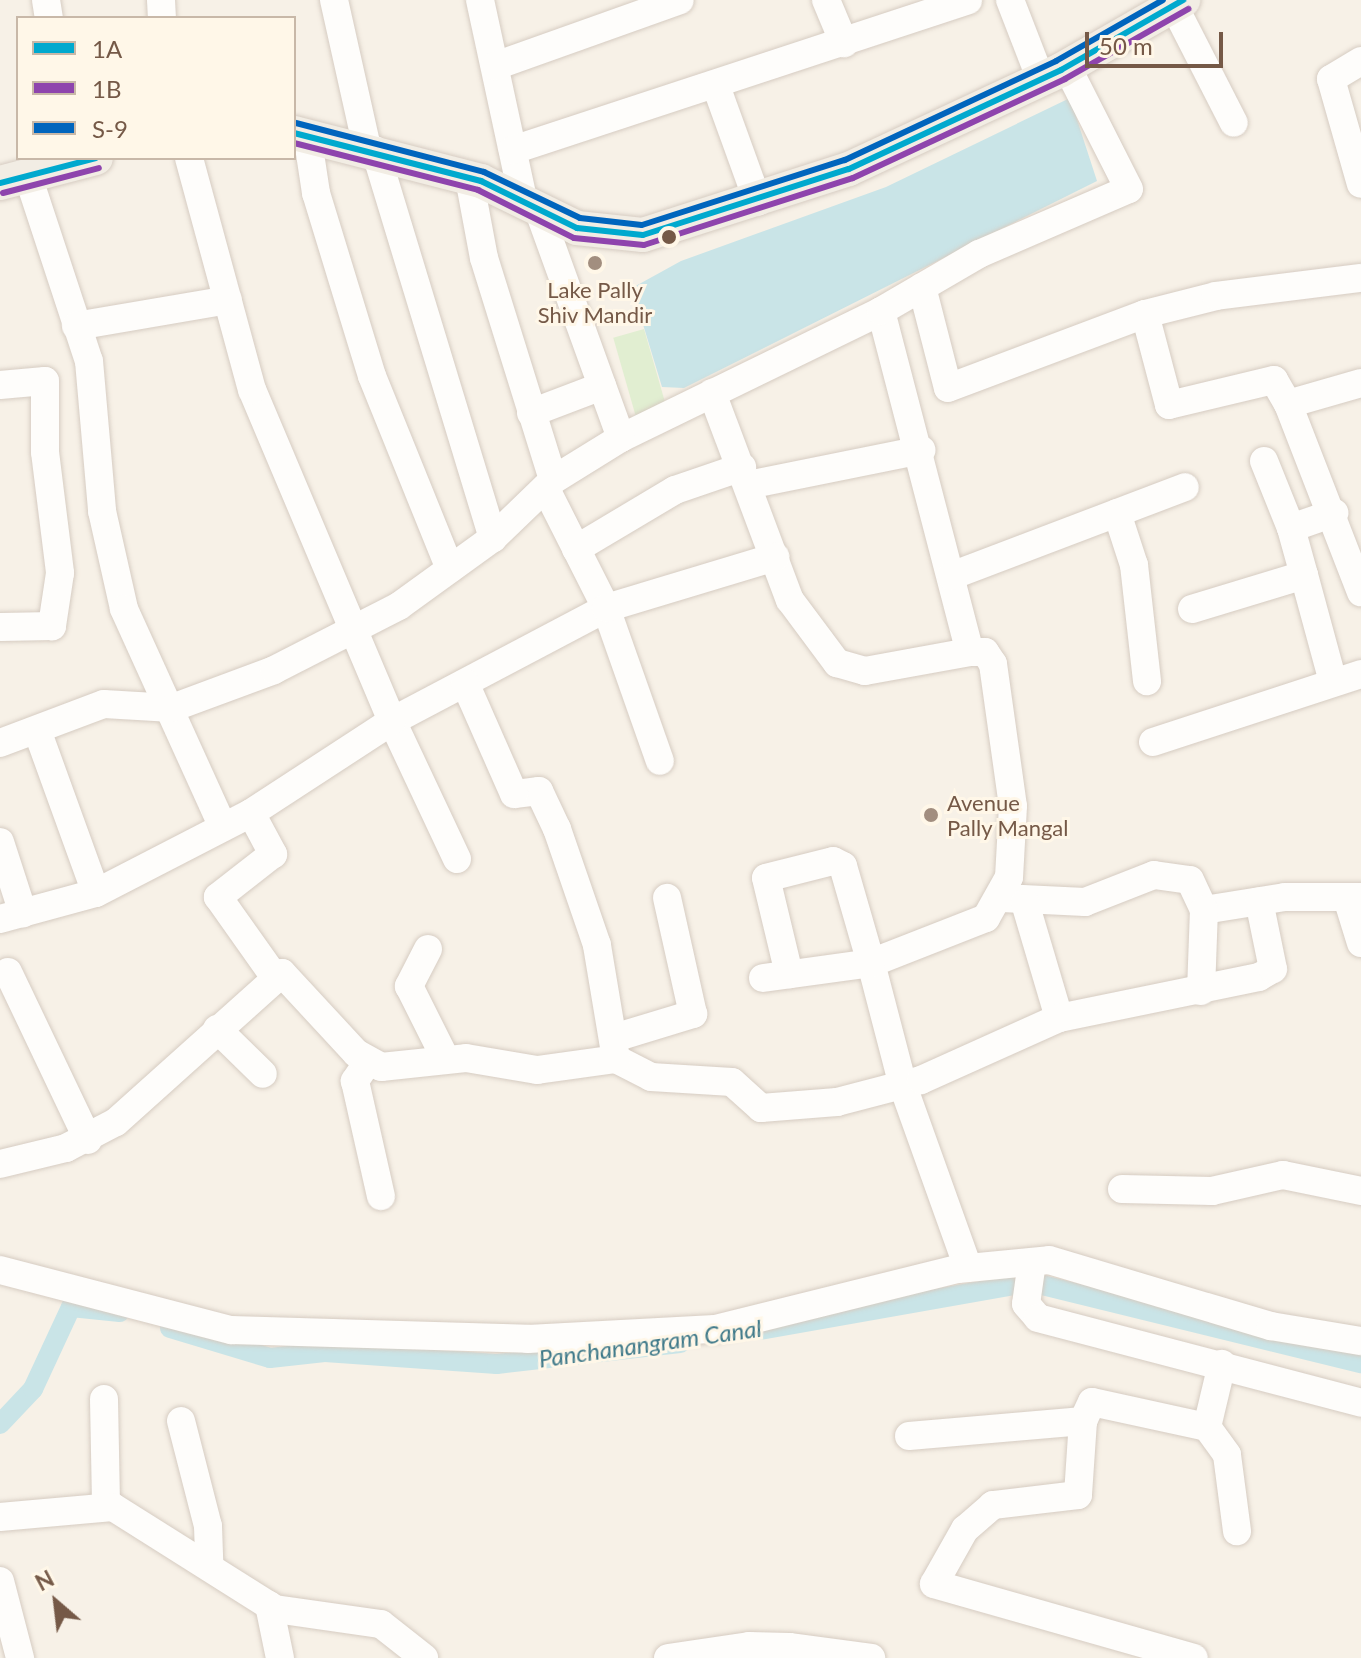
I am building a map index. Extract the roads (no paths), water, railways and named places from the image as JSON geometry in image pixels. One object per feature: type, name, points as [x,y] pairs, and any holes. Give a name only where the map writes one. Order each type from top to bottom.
[{"type":"main road","points":[[300,134],[371,149],[469,178],[577,228],[643,235],[758,202],[849,169],[1054,73],[1179,3]]},
{"type":"main road","points":[[14,179],[82,160]]},
{"type":"street","points":[[334,0],[371,149],[493,538]]},
{"type":"street","points":[[480,0],[513,150],[531,206],[621,438]]},
{"type":"street","points":[[495,66],[680,0]]},
{"type":"street","points":[[826,0],[844,43]]},
{"type":"street","points":[[513,150],[716,86],[968,0]]},
{"type":"street","points":[[0,743],[104,704],[172,708],[274,670],[352,630],[450,569],[493,538],[550,485],[621,438],[881,311],[922,287],[1129,189],[1010,0]]},
{"type":"street","points":[[1179,3],[1234,123]]},
{"type":"street","points":[[1361,61],[1331,79],[1361,184]]},
{"type":"street","points":[[716,86],[758,202]]},
{"type":"street","points":[[300,134],[372,376],[450,569]]},
{"type":"street","points":[[190,160],[252,390],[352,630],[457,859]]},
{"type":"street","points":[[469,178],[484,258],[550,485],[576,549],[606,608],[660,761]]},
{"type":"street","points":[[14,179],[89,361],[102,511],[124,609],[172,708],[223,827]]},
{"type":"street","points":[[922,287],[948,388],[1145,314],[1216,296],[1361,278]]},
{"type":"street","points":[[76,326],[228,300]]},
{"type":"street","points":[[881,311],[922,450],[970,652]]},
{"type":"street","points":[[1145,314],[1169,405],[1274,380],[1288,404],[1334,513],[1361,592]]},
{"type":"street","points":[[0,385],[45,381],[45,452],[60,573],[52,626],[0,627]]},
{"type":"street","points":[[1288,404],[1361,383]]},
{"type":"street","points":[[531,413],[602,386]]},
{"type":"street","points":[[712,393],[801,618],[849,669],[970,652],[985,652],[993,664],[1006,735],[1013,806],[1014,900],[1059,1018]]},
{"type":"street","points":[[576,549],[675,490],[745,476],[922,450]]},
{"type":"street","points":[[1264,461],[1291,528],[1333,682]]},
{"type":"street","points":[[951,576],[1185,487]]},
{"type":"street","points":[[1117,513],[1134,565],[1147,681]]},
{"type":"street","points":[[1291,528],[1334,513]]},
{"type":"street","points":[[0,842],[12,916],[96,893],[251,813],[392,721],[606,608],[775,557]]},
{"type":"street","points":[[1192,609],[1304,575]]},
{"type":"street","points":[[1153,742],[1361,674]]},
{"type":"street","points":[[465,683],[514,794],[539,791],[557,829],[597,945],[615,1048],[651,1077],[732,1082],[761,1108],[837,1102],[903,1086],[1059,1018],[1201,991],[1273,969],[1259,901]]},
{"type":"street","points":[[37,730],[96,893]]},
{"type":"street","points":[[251,813],[273,854],[218,897],[274,976]]},
{"type":"street","points":[[968,1268],[903,1086],[871,963],[843,866],[833,861],[766,878],[776,976],[871,963],[973,927],[1014,900],[1085,902],[1154,875],[1190,880],[1204,910],[1201,991]]},
{"type":"street","points":[[367,1063],[445,1058],[537,1070],[615,1048],[693,1014],[667,898]]},
{"type":"street","points":[[1204,910],[1259,901],[1354,899],[1361,943]]},
{"type":"street","points":[[428,949],[409,986],[445,1058]]},
{"type":"street","points":[[8,972],[88,1140]]},
{"type":"street","points":[[0,1164],[88,1140],[274,976],[294,978],[367,1063]]},
{"type":"street","points":[[217,1029],[263,1074]]},
{"type":"street","points":[[367,1063],[355,1081],[381,1196]]},
{"type":"street","points":[[1122,1189],[1212,1191],[1283,1175],[1361,1191]]},
{"type":"street","points":[[1029,1281],[1049,1260],[1271,1326],[1361,1341]]},
{"type":"street","points":[[0,1270],[231,1330],[528,1339],[715,1329],[968,1268],[1029,1281]]},
{"type":"street","points":[[1029,1281],[1038,1318],[1361,1403]]},
{"type":"street","points":[[1207,1427],[1222,1364]]},
{"type":"street","points":[[104,1399],[106,1507]]},
{"type":"street","points":[[1194,1658],[934,1584],[965,1529],[993,1505],[1078,1495],[1083,1421],[1092,1402],[1207,1427],[1227,1455],[1237,1531]]},
{"type":"street","points":[[181,1421],[208,1526],[209,1564]]},
{"type":"street","points":[[909,1436],[1083,1421]]},
{"type":"street","points":[[0,1517],[106,1507],[209,1564],[269,1605],[381,1624],[424,1658]]},
{"type":"street","points":[[0,1581],[20,1658]]},
{"type":"street","points":[[269,1605],[280,1658]]},
{"type":"street","points":[[668,1658],[790,1652],[871,1658]]},
{"type":"water","points":[[1070,98],[1097,181],[684,388],[662,387],[632,288],[681,261],[886,187]]},
{"type":"waterway","name":"Panchanangram Canal","points":[[759,1330],[1030,1282],[1361,1363]]},
{"type":"waterway","name":"Panchanangram Canal","points":[[0,1424],[33,1389],[71,1307],[120,1312]]},
{"type":"waterway","name":"Panchanangram Canal","points":[[170,1328],[270,1358],[325,1352],[497,1364],[680,1343]]},
{"type":"place","name":"Lake Pally Shiv Mandir","points":[[595,263]]},
{"type":"place","name":"Avenue Pally Mangal","points":[[931,815]]}]
